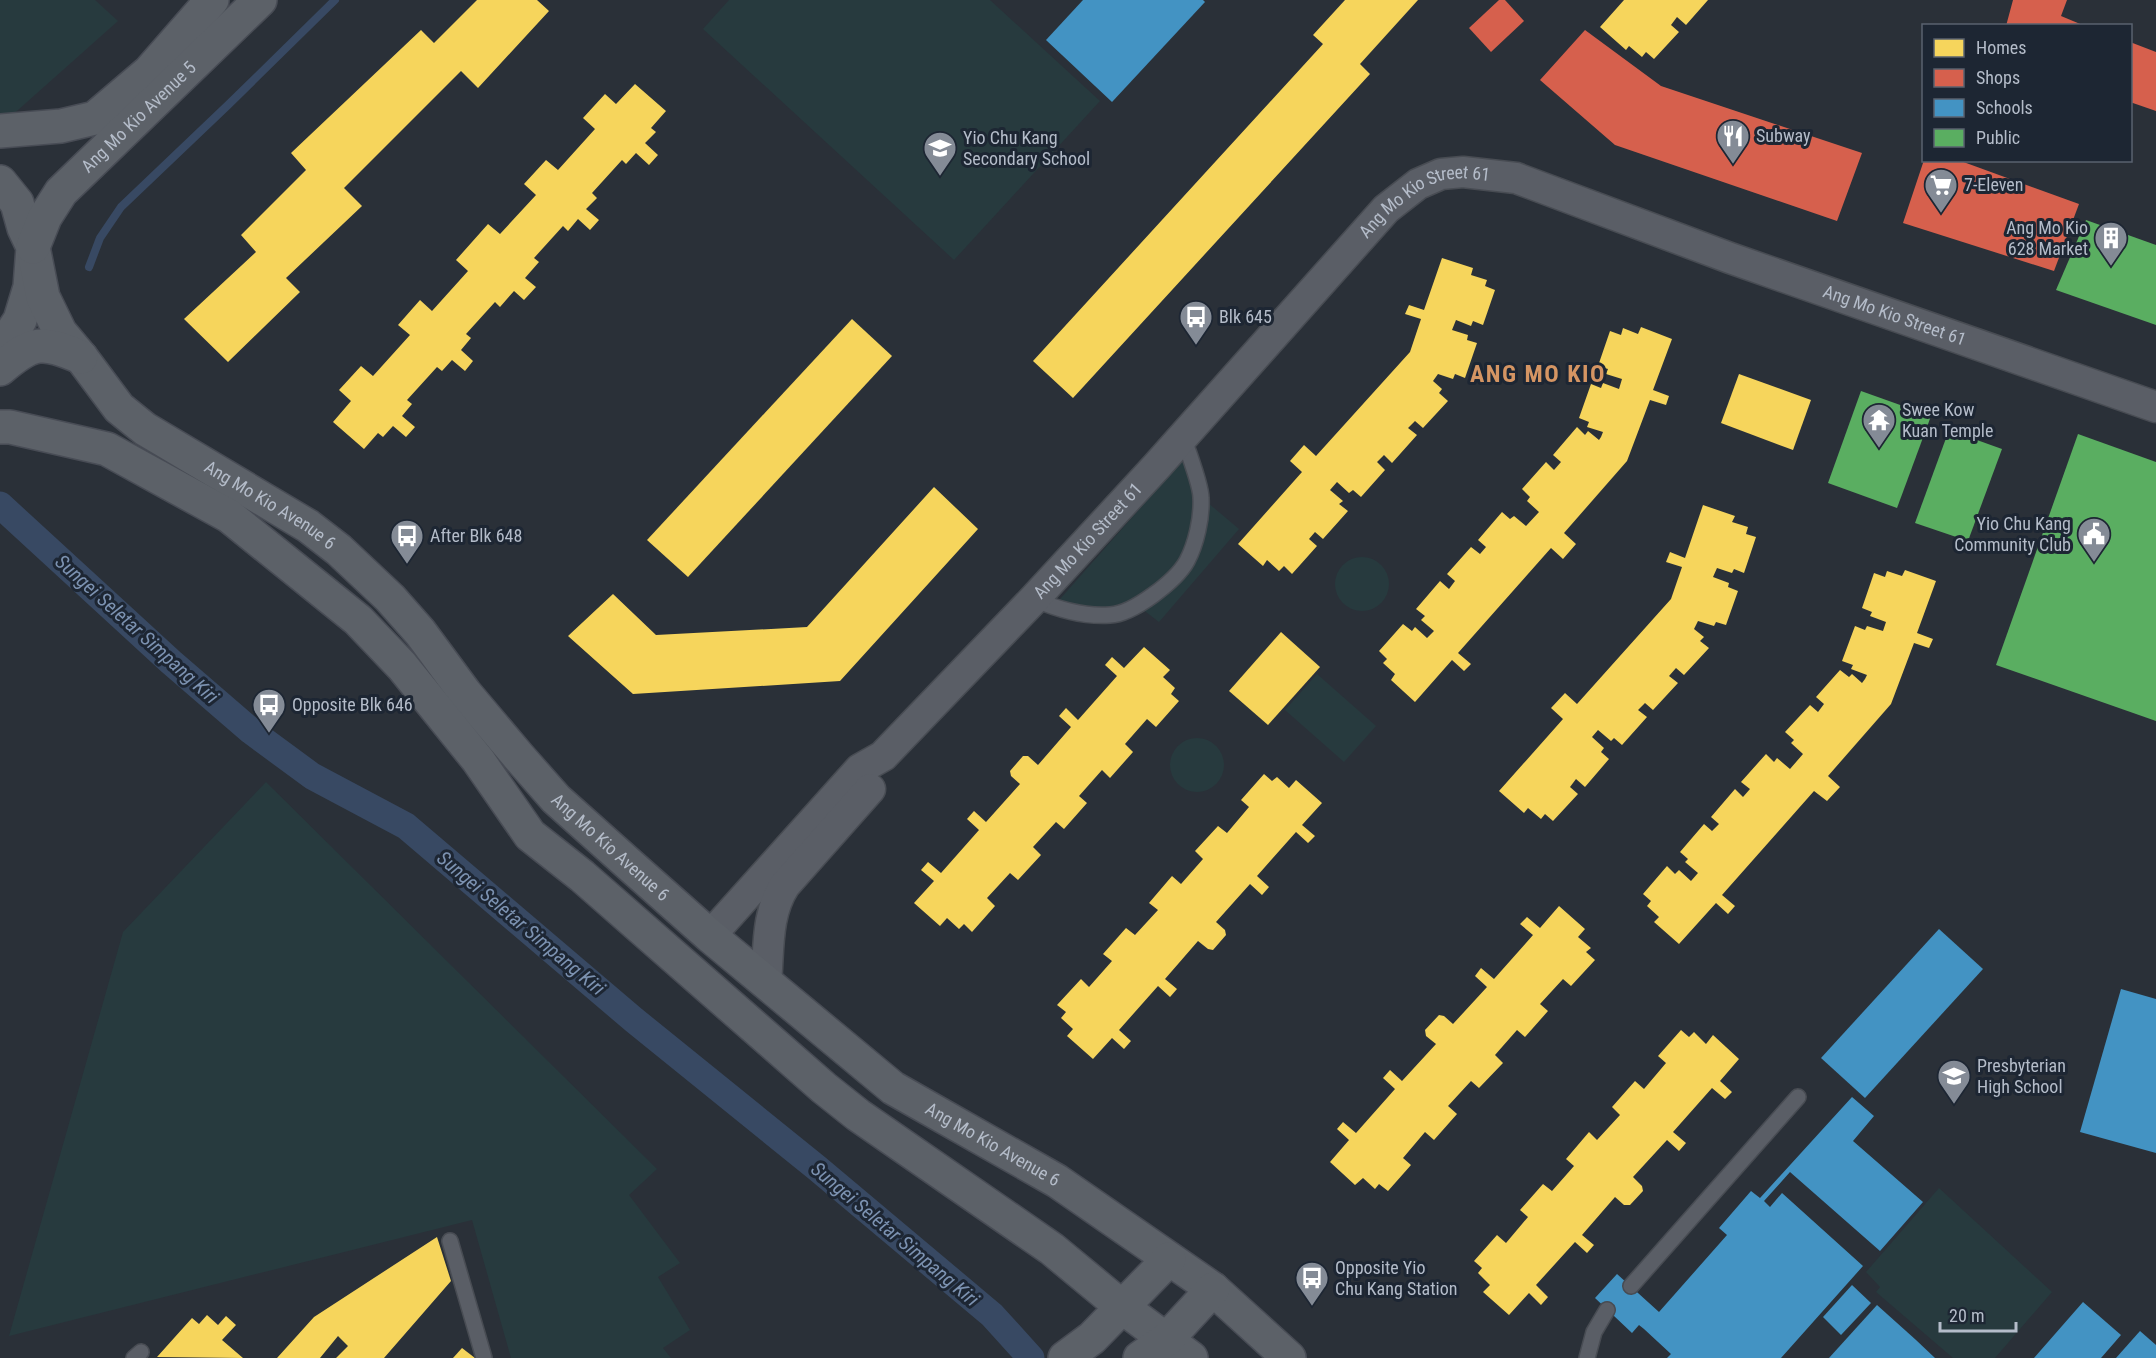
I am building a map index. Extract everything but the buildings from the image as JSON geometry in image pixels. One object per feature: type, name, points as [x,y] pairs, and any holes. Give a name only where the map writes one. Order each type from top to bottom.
[{"type":"main road","name":"Ang Mo Kio Avenue 5","points":[[0,131],[61,126],[95,118],[149,72],[212,0]]},
{"type":"main road","name":"Ang Mo Kio Avenue 5","points":[[33,247],[45,217],[61,192],[260,0]]},
{"type":"main road","points":[[81,357],[58,282],[57,245],[84,169]]},
{"type":"main road","name":"Ang Mo Kio Avenue 6","points":[[0,182],[17,203],[24,228],[33,247],[43,297],[60,332],[119,408],[145,429],[308,525],[339,550],[390,598],[420,632],[465,693],[556,799],[710,936],[893,1088],[1057,1181],[1213,1289],[1289,1358]]},
{"type":"main road","points":[[0,351],[20,320],[30,287],[33,247]]},
{"type":"main road","points":[[0,369],[21,352],[37,345],[54,346],[81,357]]},
{"type":"main road","name":"Ang Mo Kio Avenue 6","points":[[3,422],[107,449],[229,516],[358,620],[402,666],[484,768],[530,836],[582,876],[824,1088],[868,1122],[1052,1249],[1122,1307],[1179,1348]]},
{"type":"main road","points":[[1065,1358],[1092,1338],[1169,1259]]},
{"type":"main road","points":[[1140,1358],[1179,1348],[1213,1289]]},
{"type":"street","name":"Ang Mo Kio Street 61","points":[[710,936],[860,769],[883,756],[1034,599],[1386,209],[1418,184],[1441,174],[1463,172],[1516,178],[1730,258],[2156,407]]},
{"type":"street","name":"Ang Mo Kio Street 61","points":[[766,983],[770,921],[776,899],[877,781],[883,756]]},
{"type":"lane","points":[[1034,599],[1053,607],[1076,612],[1112,615],[1142,603],[1167,585],[1187,562],[1197,534],[1202,497],[1183,436]]},
{"type":"lane","points":[[1631,1286],[1798,1097]]},
{"type":"lane","points":[[450,1241],[484,1358]]},
{"type":"lane","points":[[1587,1358],[1594,1332],[1607,1310]]},
{"type":"green space","points":[[0,0],[95,0],[118,21],[0,126]]},
{"type":"green space","points":[[729,0],[990,0],[1100,101],[954,260],[703,29]]},
{"type":"green space","points":[[1189,453],[1201,497],[1239,529],[1159,622],[1137,605],[1112,615],[1053,607]]},
{"type":"green space","points":[[1357,557],[1367,557],[1377,561],[1385,569],[1389,584],[1385,599],[1377,607],[1367,611],[1357,611],[1347,607],[1339,599],[1335,589],[1335,579],[1339,569],[1347,561]]},
{"type":"green space","points":[[1317,674],[1376,726],[1344,762],[1285,710]]},
{"type":"green space","points":[[1192,738],[1202,738],[1212,742],[1220,750],[1224,765],[1220,780],[1212,788],[1202,792],[1192,792],[1182,788],[1174,780],[1170,770],[1170,760],[1174,750],[1182,742]]},
{"type":"green space","points":[[266,782],[657,1169],[629,1195],[680,1263],[658,1277],[690,1330],[663,1348],[671,1358],[511,1358],[472,1220],[9,1336],[123,932]]},
{"type":"green space","points":[[1939,1188],[2052,1292],[1995,1358],[1953,1358],[1876,1292],[1880,1287],[1866,1272]]},
{"type":"waterway","points":[[89,267],[100,238],[121,207],[335,0]]},
{"type":"waterway","name":"Sungei Seletar Simpang Kiri","points":[[0,505],[171,662],[251,731],[312,776],[406,826],[634,1020],[817,1168],[992,1315],[1031,1358]]},
{"type":"waterway","name":"Sungei Seletar Simpang Kiri","points":[[32,525],[37,541]]},
{"type":"place","name":"Subway","points":[[1733,165]]},
{"type":"place","name":"Yio Chu Kang Secondary School","points":[[940,177]]},
{"type":"place","name":"7-Eleven","points":[[1941,214]]},
{"type":"place","name":"Ang Mo Kio 628 Market","points":[[2111,267]]},
{"type":"place","name":"Blk 645","points":[[1196,346]]},
{"type":"place","name":"Swee Kow Kuan Temple","points":[[1879,449]]},
{"type":"place","name":"Yio Chu Kang Community Club","points":[[2094,563]]},
{"type":"place","name":"After Blk 648","points":[[407,565]]},
{"type":"place","name":"Opposite Blk 646","points":[[269,734]]},
{"type":"place","name":"Presbyterian High School","points":[[1954,1105]]},
{"type":"place","name":"Opposite Yio Chu Kang Station","points":[[1312,1307]]},
{"type":"district","name":"ANG MO KIO","points":[[1538,374]]}]
